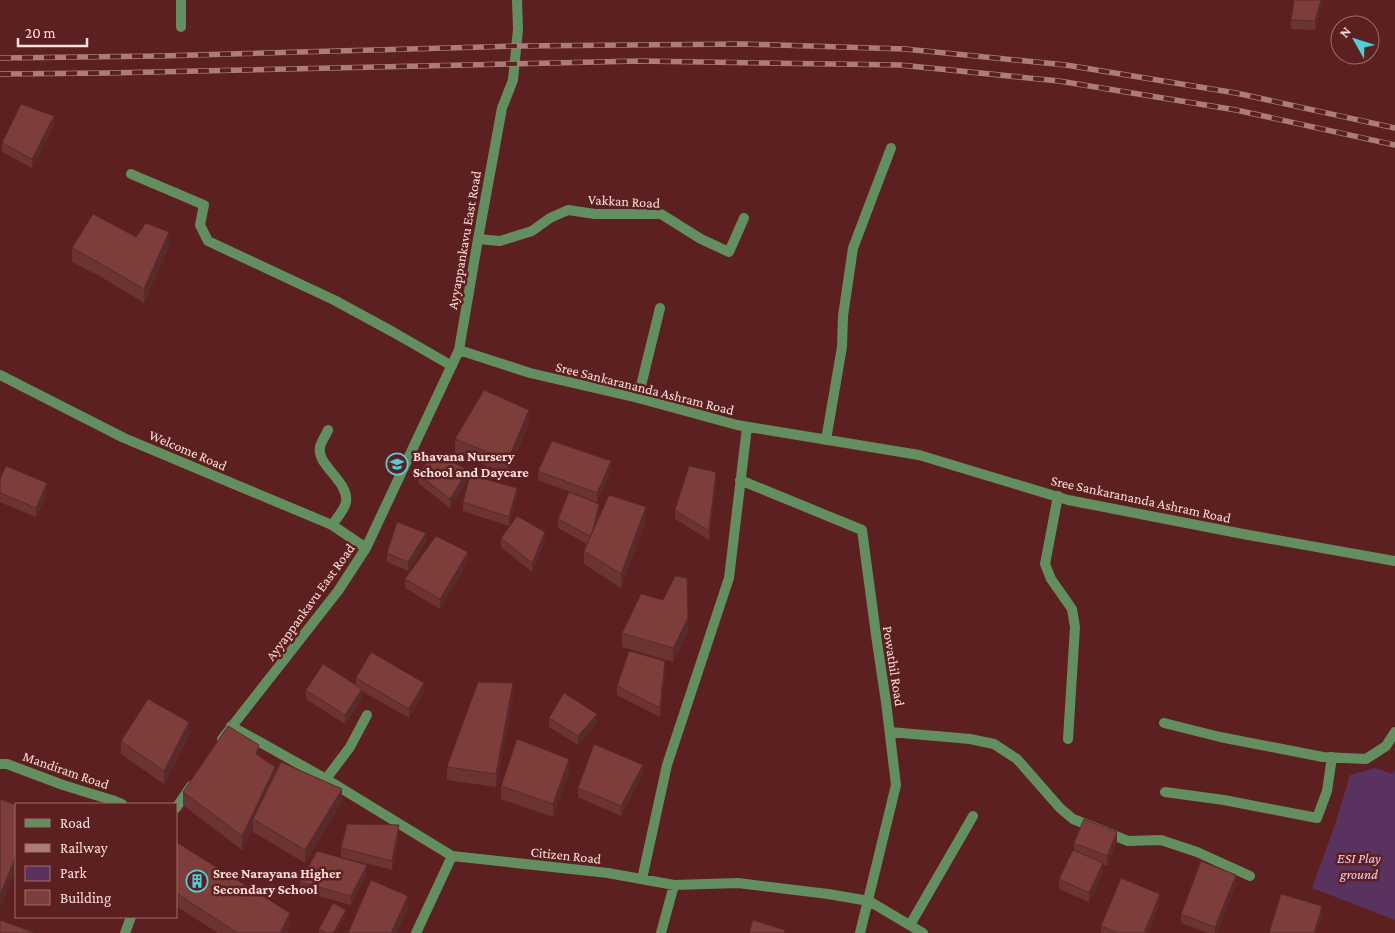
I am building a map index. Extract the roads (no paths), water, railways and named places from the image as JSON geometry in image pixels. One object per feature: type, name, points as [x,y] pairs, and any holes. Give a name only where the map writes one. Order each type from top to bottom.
[{"type":"street","points":[[181,0],[181,27]]},
{"type":"street","name":"Ayyappankavu East Road","points":[[214,750],[338,591],[366,548],[459,350],[502,108],[513,80],[517,46],[517,0]]},
{"type":"street","points":[[826,440],[842,347],[843,316],[853,248],[891,148]]},
{"type":"street","points":[[131,174],[204,206],[200,225],[208,241],[334,300],[452,366]]},
{"type":"street","name":"Vakkan Road","points":[[478,239],[500,241],[532,231],[550,218],[568,210],[595,214],[661,214],[701,238],[730,252],[744,218]]},
{"type":"street","points":[[638,398],[660,308]]},
{"type":"street","name":"Sree Sankarananda Ashram Road","points":[[459,350],[530,373],[638,398],[747,427],[919,455],[1058,496],[1243,534],[1395,561]]},
{"type":"street","name":"Welcome Road","points":[[0,375],[124,438],[332,525],[366,548]]},
{"type":"street","points":[[642,879],[667,765],[729,578],[747,427]]},
{"type":"street","points":[[328,430],[319,449],[322,460],[338,478],[345,492],[346,502],[332,525]]},
{"type":"street","name":"Powathil Road","points":[[740,480],[862,530],[896,785],[860,933]]},
{"type":"street","points":[[1058,496],[1045,564],[1051,578],[1072,610],[1075,627],[1068,739]]},
{"type":"street","points":[[326,779],[350,747],[367,715]]},
{"type":"street","points":[[1164,723],[1220,737],[1323,757],[1366,759],[1386,746],[1395,732]]},
{"type":"street","name":"Citizen Road","points":[[231,726],[326,779],[452,856],[608,873],[674,885],[738,883],[828,894],[869,901],[923,933]]},
{"type":"street","points":[[890,732],[970,739],[994,744],[1017,759],[1060,808],[1073,819],[1128,841],[1162,840],[1197,852],[1250,876]]},
{"type":"street","points":[[1165,792],[1224,800],[1317,818],[1327,791],[1332,757]]},
{"type":"street","name":"Mandiram Road","points":[[0,764],[7,764],[63,785],[120,803]]},
{"type":"street","points":[[178,805],[198,775]]},
{"type":"street","points":[[910,925],[973,816]]},
{"type":"street","points":[[416,933],[452,856]]},
{"type":"street","points":[[661,933],[674,885]]},
{"type":"street","points":[[125,933],[131,918]]},
{"type":"railway","points":[[0,58],[160,56],[517,46],[743,44],[905,49],[1066,65],[1236,93],[1395,128]]},
{"type":"railway","points":[[0,74],[640,61],[900,65],[1059,81],[1236,110],[1395,145]]},
{"type":"place","name":"Bhavana Nursery School and Daycare","points":[[397,464]]},
{"type":"place","name":"Sree Narayana Higher Secondary School","points":[[197,881]]},
{"type":"park label","name":"ESI Play ground","points":[[1359,866]]}]
